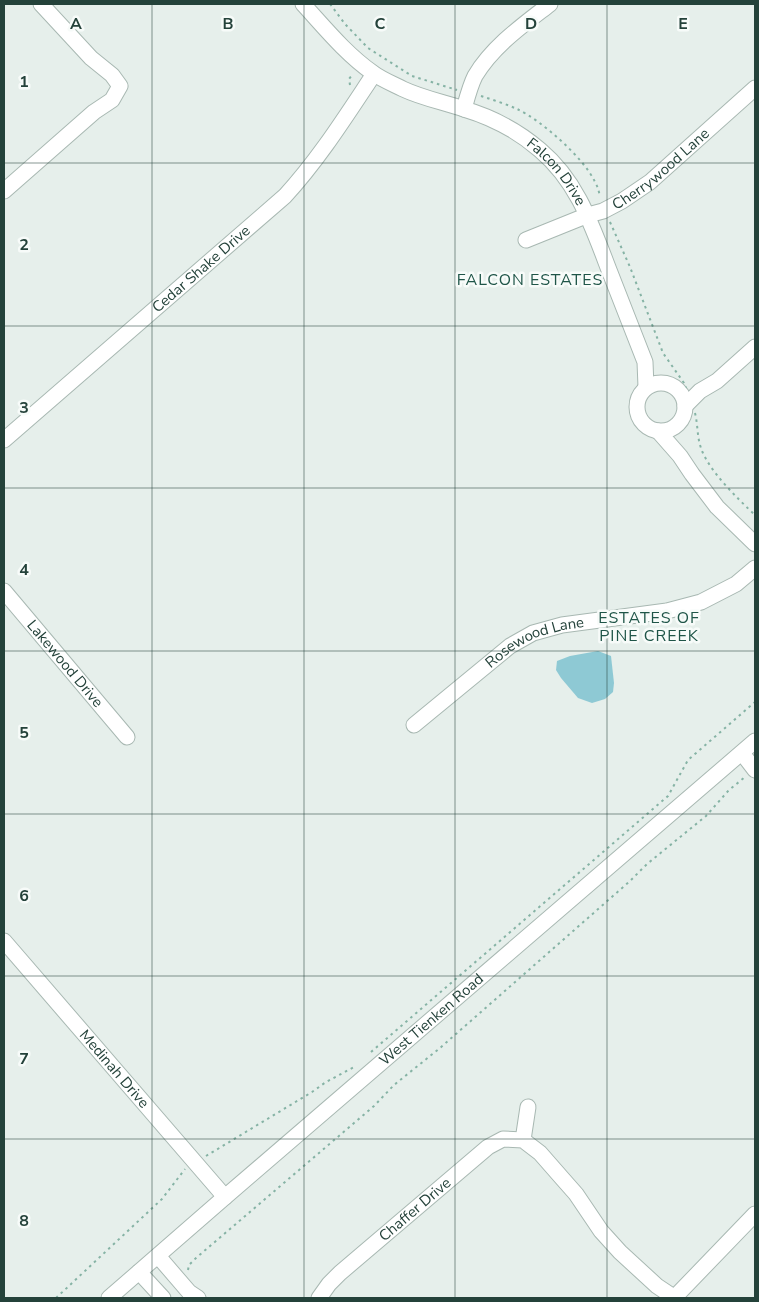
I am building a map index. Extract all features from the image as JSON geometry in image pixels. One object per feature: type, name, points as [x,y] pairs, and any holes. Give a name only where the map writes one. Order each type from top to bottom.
[{"type":"street","points":[[4,191],[94,112],[112,100],[120,86],[112,75],[91,58],[41,4]]},
{"type":"street","name":"Falcon Drive","points":[[303,4],[338,44],[374,74],[404,89],[486,117],[507,127],[540,150],[553,163],[569,182],[588,215],[645,362],[662,383]]},
{"type":"street","points":[[464,109],[475,77],[495,50],[550,4]]},
{"type":"street","name":"Cedar Shake Drive","points":[[4,440],[285,196],[305,174],[374,74]]},
{"type":"street","name":"Cherrywood Lane","points":[[526,240],[605,210],[622,201],[650,182],[755,88]]},
{"type":"street","points":[[680,456],[678,424],[684,412],[690,407],[700,391],[717,381],[755,347]]},
{"type":"street","name":"Falcon Drive","points":[[645,362],[646,388]]},
{"type":"street","points":[[678,424],[665,430],[658,430],[644,424],[639,417],[637,409],[637,401],[641,393],[652,385],[662,383],[700,391]]},
{"type":"street","points":[[681,387],[683,398],[690,407]]},
{"type":"street","points":[[658,430],[680,456],[717,507],[755,544]]},
{"type":"street","name":"Rosewood Lane","points":[[414,725],[510,646],[534,632],[562,625],[667,611],[701,602],[736,584],[755,568]]},
{"type":"street","name":"Lakewood Drive","points":[[4,591],[127,737]]},
{"type":"street","name":"West Tienken Road","points":[[110,1298],[755,741]]},
{"type":"street","points":[[742,753],[755,770]]},
{"type":"street","name":"Medinah Drive","points":[[4,941],[225,1197]]},
{"type":"street","points":[[528,1107],[522,1140],[540,1153],[576,1194],[601,1231],[620,1252],[657,1286],[674,1298],[755,1214]]},
{"type":"street","name":"Chaffer Drive","points":[[318,1298],[340,1273],[488,1147],[503,1139],[522,1140]]},
{"type":"street","points":[[158,1256],[189,1292],[198,1298]]},
{"type":"street","points":[[139,1272],[163,1298]]},
{"type":"path","points":[[330,4],[345,24],[368,48],[412,76],[518,109],[549,130],[570,150],[595,182],[612,230],[630,267],[663,353],[681,387]]},
{"type":"path","points":[[690,407],[704,457],[755,516]]},
{"type":"path","points":[[372,1052],[668,796],[688,760],[755,702]]},
{"type":"path","points":[[179,1281],[187,1273],[189,1265],[196,1258],[374,1106],[394,1085],[440,1048],[648,864],[706,816],[729,790],[755,770]]},
{"type":"path","points":[[56,1298],[162,1199],[184,1170],[326,1082],[358,1065]]},
{"type":"water","points":[[598,651],[611,656],[613,692],[605,699],[592,703],[578,698],[561,678],[556,670],[557,661],[570,656]]},
{"type":"district","name":"FALCON ESTATES","points":[[530,279]]},
{"type":"district","name":"ESTATES OF PINE CREEK","points":[[649,626]]}]
